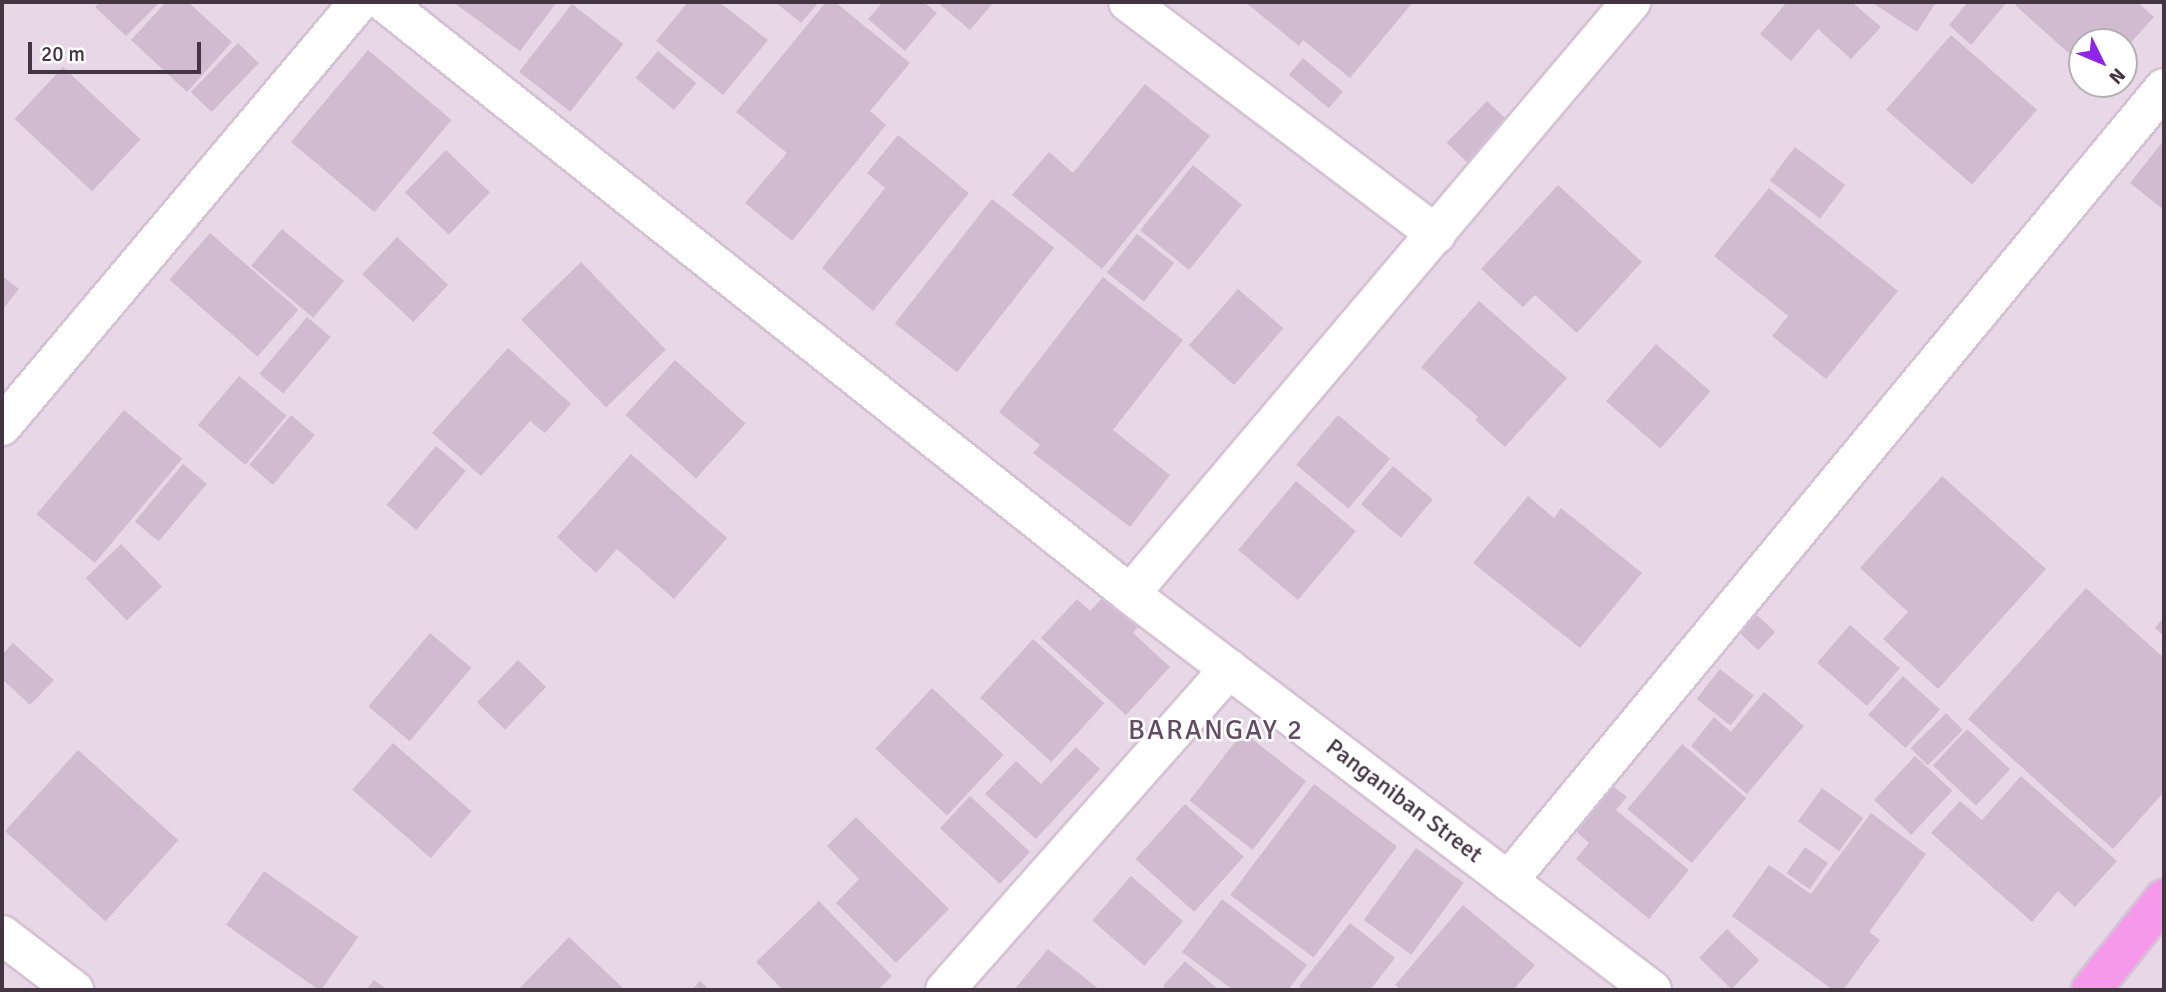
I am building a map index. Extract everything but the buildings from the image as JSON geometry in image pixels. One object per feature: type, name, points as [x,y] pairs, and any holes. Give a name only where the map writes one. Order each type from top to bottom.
[{"type":"main road","points":[[2091,990],[2164,899]]},
{"type":"street","points":[[2,426],[359,2]]},
{"type":"street","name":"Panganiban Street","points":[[384,2],[1130,594],[1652,990]]},
{"type":"street","points":[[1128,2],[1436,234]]},
{"type":"street","points":[[1130,594],[1631,2]]},
{"type":"street","points":[[1508,881],[2164,88]]},
{"type":"street","points":[[945,990],[1229,669]]},
{"type":"street","points":[[2,935],[74,990]]},
{"type":"shaded area","points":[[2,2],[2164,2],[2164,990],[2,990]]},
{"type":"district","name":"BARANGAY 2","points":[[1216,730]]}]
